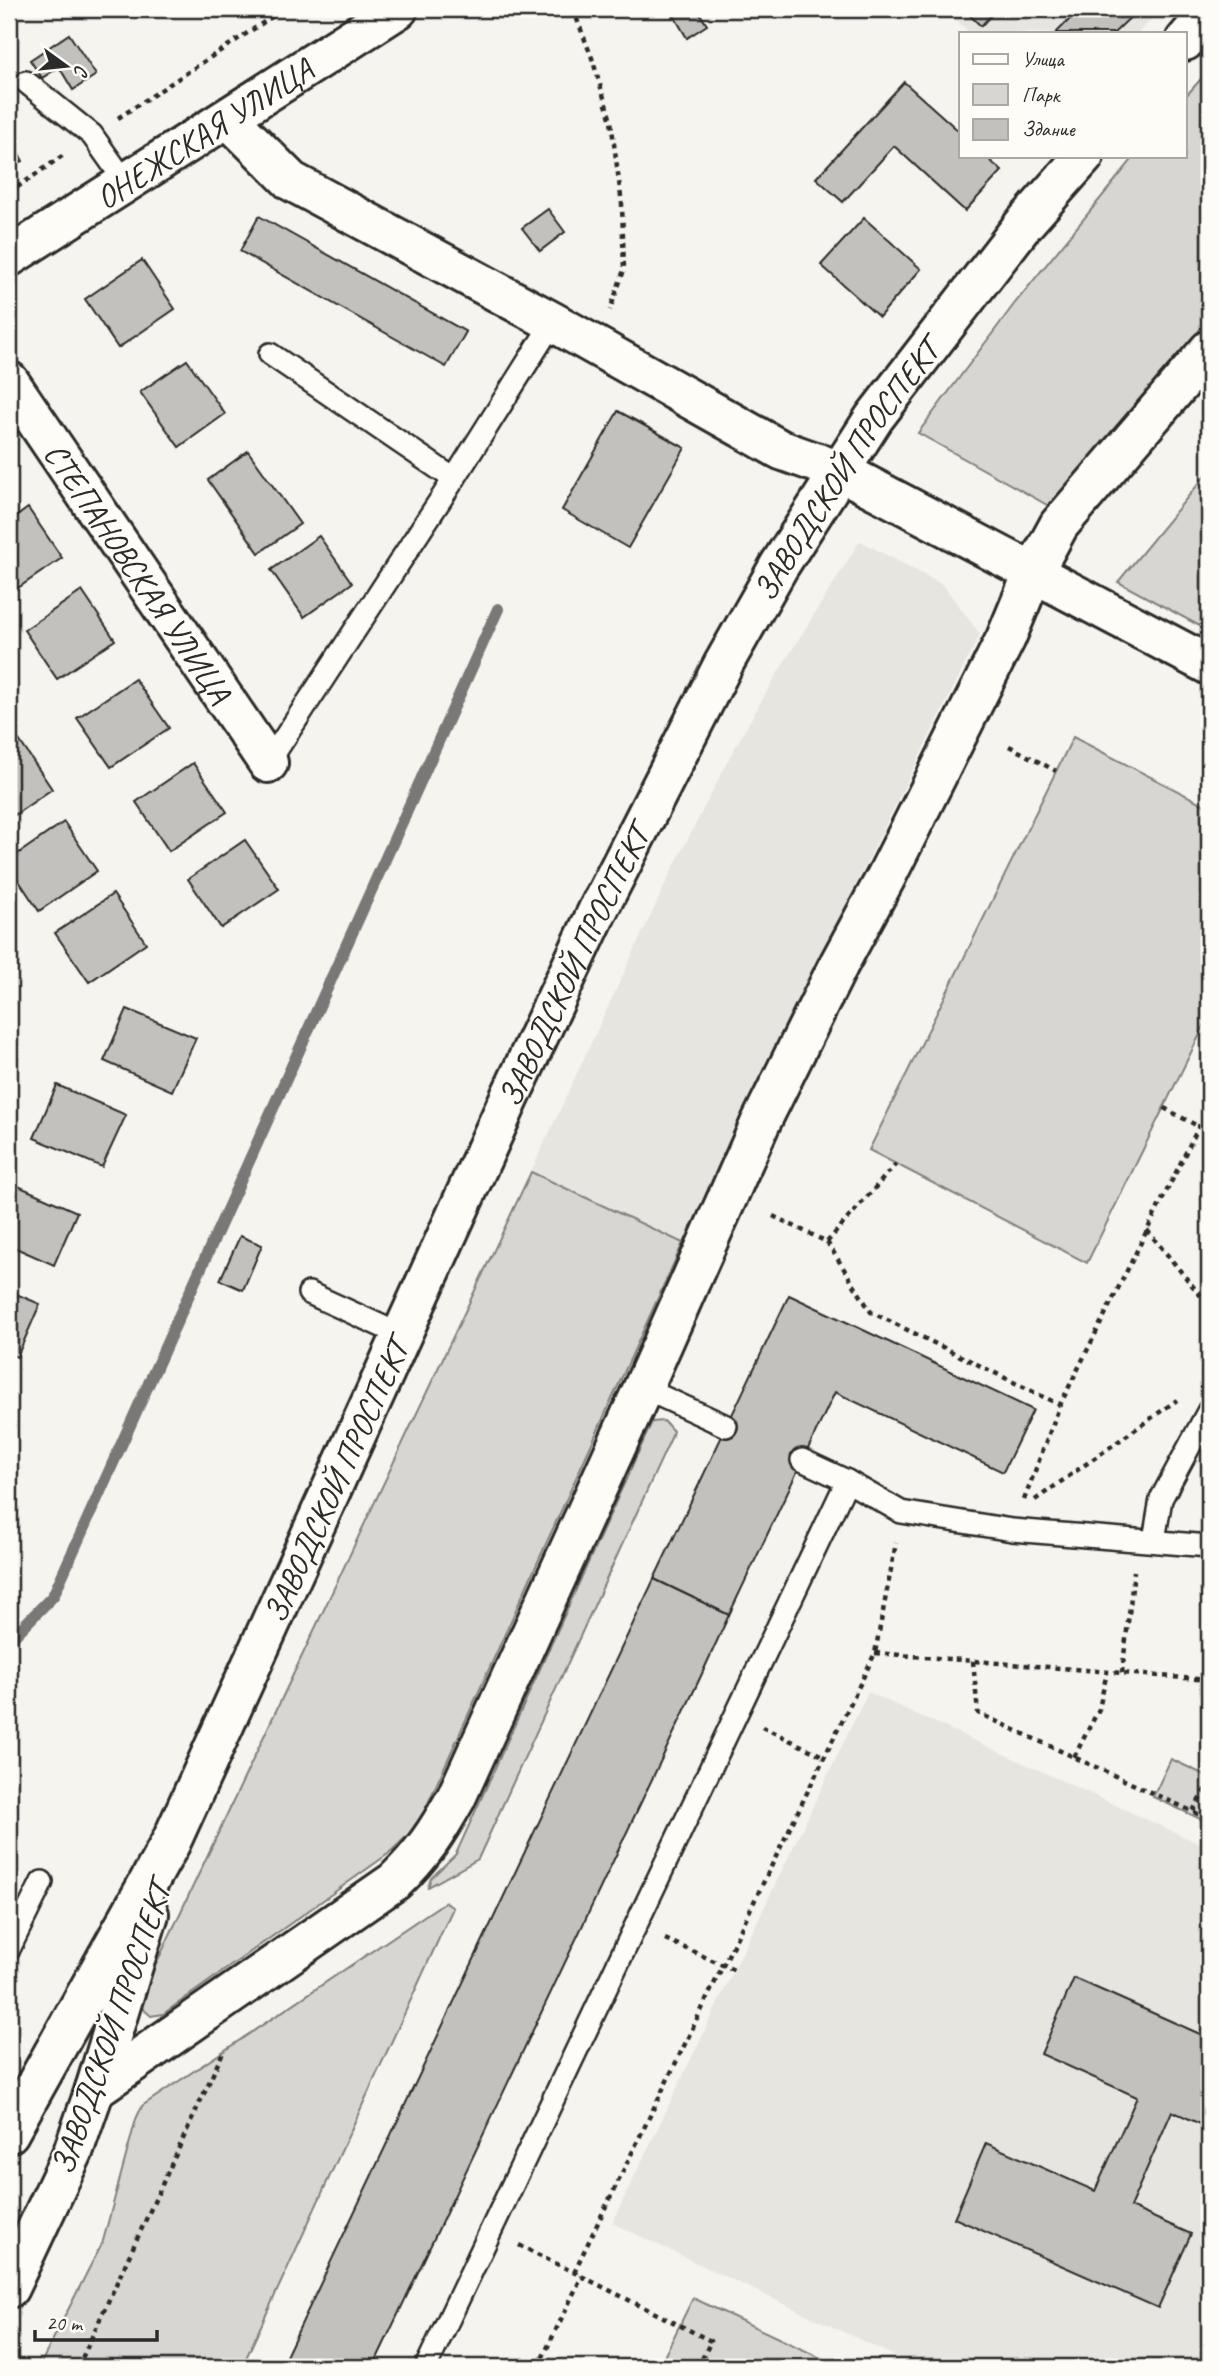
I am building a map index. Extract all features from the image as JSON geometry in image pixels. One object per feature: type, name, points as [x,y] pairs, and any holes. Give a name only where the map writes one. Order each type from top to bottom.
[{"type":"street","name":"ОНЕЖСКАЯ УЛИЦА","points":[[9,257],[398,9]]},
{"type":"street","points":[[1186,40],[1209,13]]},
{"type":"street","points":[[228,118],[291,181],[781,450],[840,471],[1209,665]]},
{"type":"street","name":"ЗАВОДСКОЙ ПРОСПЕКТ","points":[[9,2133],[172,1842],[401,1335],[591,924],[680,746],[779,566],[874,418],[1023,225],[1082,158]]},
{"type":"street","points":[[95,2089],[395,1881],[419,1858],[456,1798],[760,1124],[1006,638],[1032,573],[1059,525],[1209,349]]},
{"type":"street","name":"СТЕПАНОВСКАЯ УЛИЦА","points":[[9,381],[268,763]]},
{"type":"street","name":"ЗАВОДСКОЙ ПРОСПЕКТ","points":[[9,2288],[73,2152],[172,1842]]},
{"type":"lane","points":[[26,82],[93,135],[126,183]]},
{"type":"lane","points":[[268,763],[454,479],[552,323]]},
{"type":"lane","points":[[270,354],[454,479]]},
{"type":"lane","points":[[309,1293],[401,1335]]},
{"type":"lane","points":[[643,1388],[726,1426]]},
{"type":"lane","points":[[1146,1540],[1161,1499],[1209,1410]]},
{"type":"lane","points":[[802,1460],[847,1481],[901,1513],[1013,1530],[1209,1546]]},
{"type":"lane","points":[[426,2367],[847,1481]]},
{"type":"lane","points":[[9,1949],[42,1882]]},
{"type":"path","points":[[9,193],[284,9]]},
{"type":"path","points":[[573,9],[592,58],[611,121],[622,204],[624,270],[620,282]]},
{"type":"path","points":[[1009,746],[1056,771]]},
{"type":"path","points":[[1187,1393],[1020,1510],[1060,1405],[1209,1106]]},
{"type":"path","points":[[1164,1108],[1209,1132]]},
{"type":"path","points":[[827,1242],[896,1164]]},
{"type":"path","points":[[774,1216],[827,1242],[871,1312],[1060,1405]]},
{"type":"path","points":[[1147,1230],[1209,1306]]},
{"type":"path","points":[[574,2272],[875,1653],[901,1513]]},
{"type":"path","points":[[1122,1673],[1146,1540]]},
{"type":"path","points":[[875,1653],[1209,1680]]},
{"type":"path","points":[[973,1661],[978,1713],[1209,1819]]},
{"type":"path","points":[[1074,1757],[1099,1709],[1107,1672]]},
{"type":"path","points":[[736,1714],[825,1757]]},
{"type":"path","points":[[1193,1811],[1209,1782]]},
{"type":"path","points":[[636,1925],[734,1970]]},
{"type":"path","points":[[78,2367],[229,2041]]},
{"type":"path","points":[[490,2232],[711,2341],[698,2367]]},
{"type":"path","points":[[538,2367],[582,2276]]},
{"type":"shaded area","points":[[945,9],[1162,9],[1139,32],[969,32]]},
{"type":"shaded area","points":[[860,541],[943,585],[980,634],[683,1243],[531,1172],[671,872],[733,751],[774,679]]},
{"type":"shaded area","points":[[868,1692],[1209,1848],[1209,2367],[918,2367],[612,2223]]},
{"type":"green space","points":[[1209,70],[1209,319],[1049,506],[918,433],[1015,303],[1133,158],[1186,158],[1186,96]]},
{"type":"green space","points":[[1209,471],[1209,631],[1118,582]]},
{"type":"green space","points":[[1073,737],[1209,807],[1209,1016],[1087,1263],[869,1150]]},
{"type":"green space","points":[[531,1172],[683,1243],[424,1812],[408,1835],[388,1854],[163,2014],[151,2016],[142,2008],[141,1996]]},
{"type":"green space","points":[[664,1421],[673,1431],[671,1438],[478,1859],[428,1887],[431,1878],[456,1854],[652,1422]]},
{"type":"green space","points":[[1171,1759],[1209,1777],[1209,1823],[1153,1797]]},
{"type":"green space","points":[[445,1902],[453,1908],[242,2367],[39,2367],[103,2241],[136,2119],[142,2106]]},
{"type":"green space","points":[[693,2298],[840,2367],[659,2367]]},
{"type":"building","points":[[670,9],[697,9],[707,25],[687,38]]},
{"type":"building","points":[[963,9],[997,9],[981,26]]},
{"type":"building","points":[[1080,9],[1139,9],[1115,32],[1057,32]]},
{"type":"building","points":[[69,34],[96,75],[73,90],[59,67],[42,78],[30,60]]},
{"type":"building","points":[[904,82],[959,131],[959,158],[987,158],[1002,171],[965,211],[894,146],[843,202],[816,178]]},
{"type":"building","points":[[11,139],[23,161],[9,168],[9,140]]},
{"type":"building","points":[[548,209],[565,232],[540,251],[522,228]]},
{"type":"building","points":[[259,216],[466,332],[446,367],[240,251]]},
{"type":"building","points":[[864,218],[921,269],[879,317],[821,265]]},
{"type":"building","points":[[142,260],[175,309],[118,348],[85,299]]},
{"type":"building","points":[[187,360],[225,414],[179,447],[140,392]]},
{"type":"building","points":[[618,411],[685,448],[628,548],[562,510]]},
{"type":"building","points":[[248,451],[300,524],[259,553],[208,480]]},
{"type":"building","points":[[28,508],[62,558],[9,594],[9,522]]},
{"type":"building","points":[[319,536],[352,583],[304,617],[271,570]]},
{"type":"building","points":[[82,591],[115,640],[57,679],[24,630]]},
{"type":"building","points":[[135,679],[169,728],[111,767],[77,718]]},
{"type":"building","points":[[19,740],[52,789],[9,819],[9,747]]},
{"type":"building","points":[[193,763],[227,812],[169,851],[136,802]]},
{"type":"building","points":[[64,822],[97,871],[39,911],[9,866],[9,860]]},
{"type":"building","points":[[245,840],[279,889],[221,928],[188,879]]},
{"type":"building","points":[[113,894],[146,943],[89,982],[55,933]]},
{"type":"building","points":[[127,1009],[196,1038],[172,1091],[104,1061]]},
{"type":"building","points":[[57,1085],[126,1115],[102,1167],[34,1138]]},
{"type":"building","points":[[9,1182],[77,1212],[54,1265],[9,1245]]},
{"type":"building","points":[[240,1236],[262,1245],[243,1290],[220,1280]]},
{"type":"building","points":[[9,1291],[40,1304],[17,1357],[9,1354]]},
{"type":"building","points":[[789,1295],[1033,1410],[1003,1472],[835,1392],[729,1615],[654,1579]]},
{"type":"building","points":[[654,1579],[729,1615],[700,1678],[373,2367],[281,2367]]},
{"type":"building","points":[[1074,1978],[1209,2038],[1209,2128],[1172,2111],[1130,2207],[1191,2234],[1158,2308],[954,2218],[986,2143],[1095,2191],[1137,2097],[1041,2054]]},
{"type":"waterway","points":[[9,1641],[53,1596],[498,609]]}]
